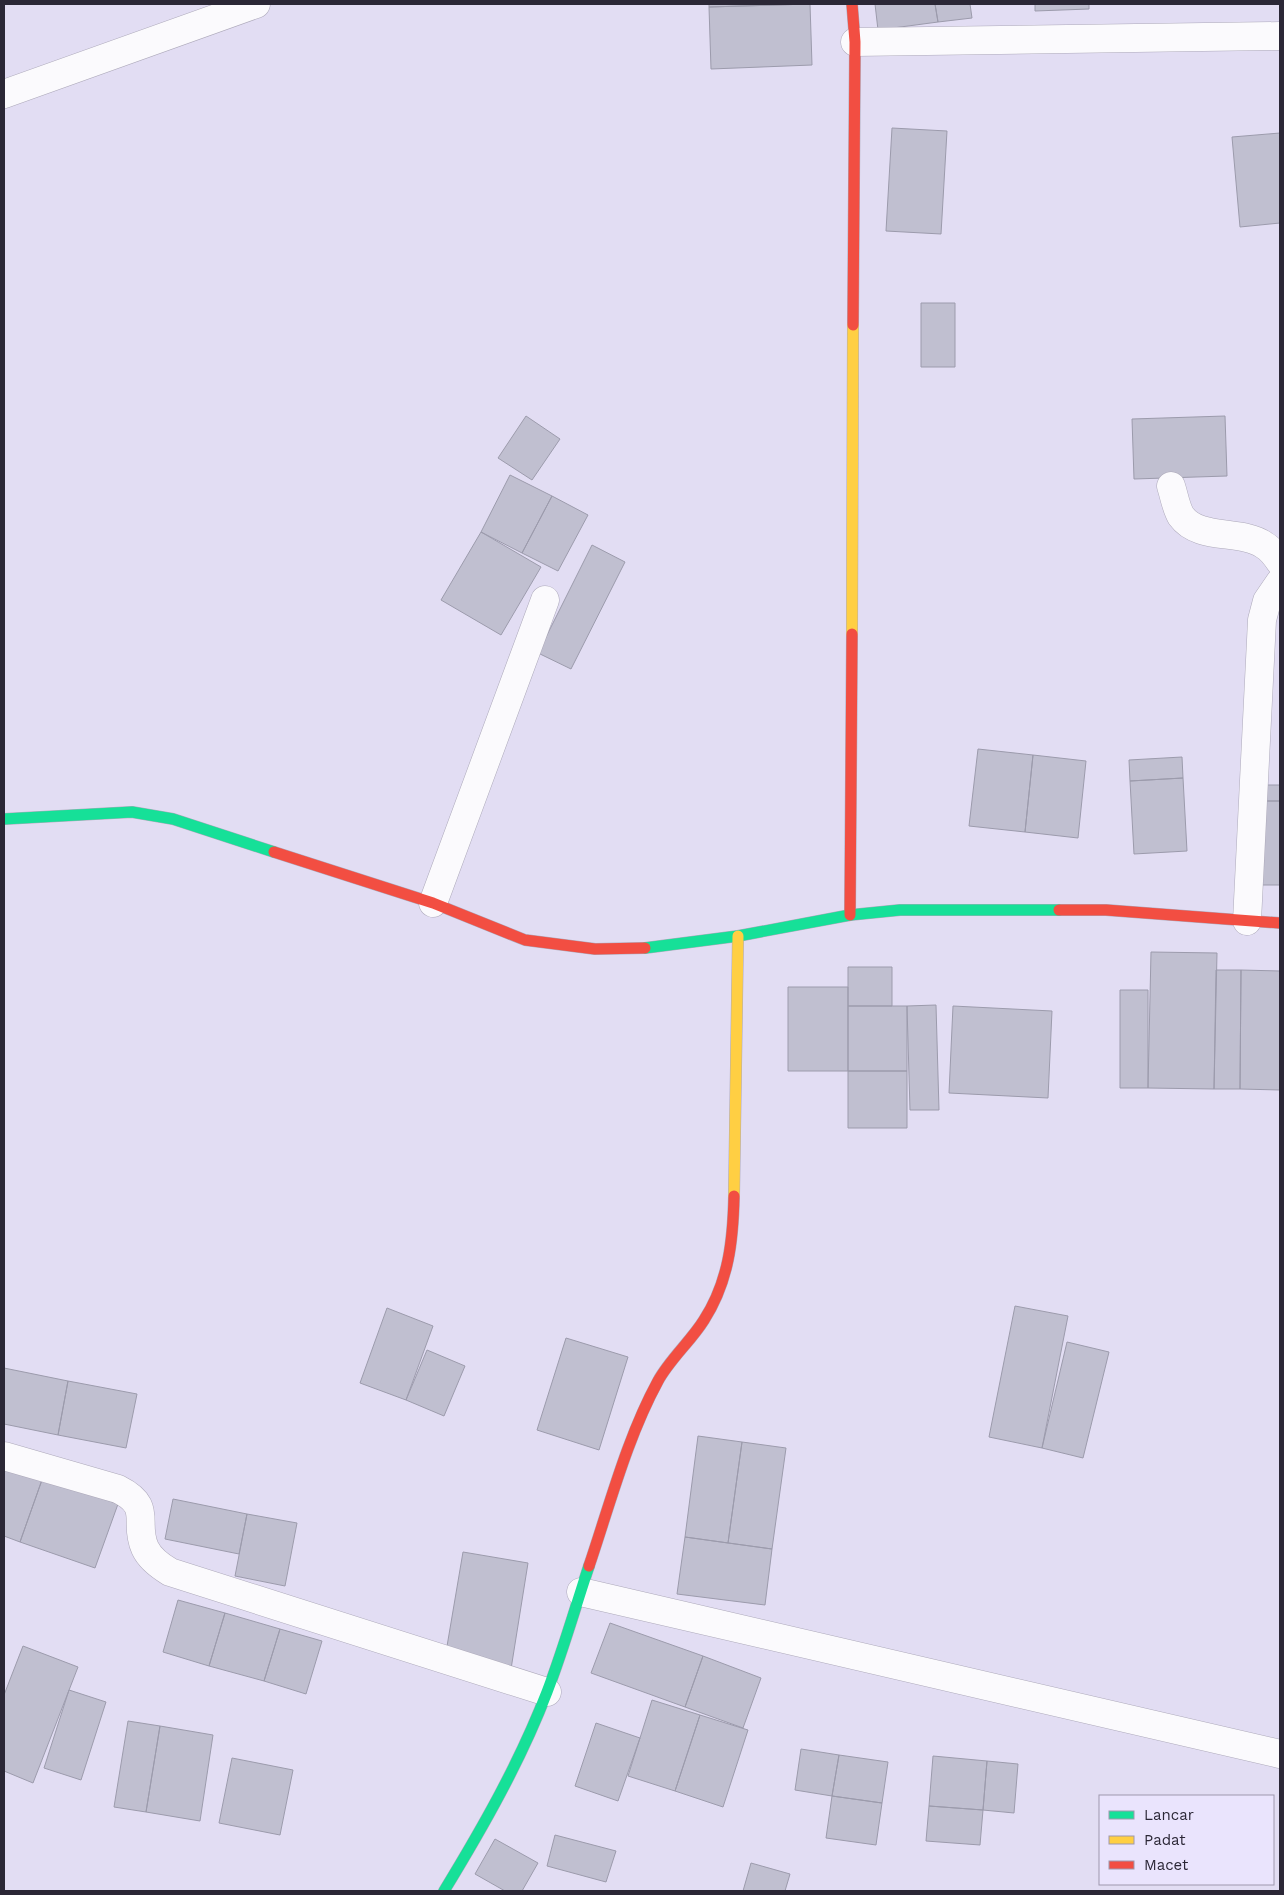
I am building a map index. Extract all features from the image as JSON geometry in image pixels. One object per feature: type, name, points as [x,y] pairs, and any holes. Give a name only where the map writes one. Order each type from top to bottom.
[{"type":"street","points":[[4,94],[256,4]]},
{"type":"street","points":[[850,915],[856,42],[852,4]]},
{"type":"street","points":[[856,42],[1280,36]]},
{"type":"street","points":[[1171,486],[1180,515],[1189,524],[1199,529],[1248,538],[1264,544],[1280,562]]},
{"type":"street","points":[[1247,921],[1262,620],[1267,601],[1280,582]]},
{"type":"street","points":[[433,903],[545,600]]},
{"type":"street","points":[[4,819],[132,812],[173,819],[433,903],[525,940],[586,948],[636,949],[738,936],[850,915],[942,909],[1106,910],[1280,923]]},
{"type":"street","points":[[444,1891],[484,1825],[522,1750],[546,1692],[637,1425],[659,1379],[704,1320],[716,1298],[729,1261],[733,1230],[738,936]]},
{"type":"street","points":[[4,1456],[118,1489],[128,1494],[135,1500],[142,1516],[144,1547],[158,1564],[170,1572],[546,1692]]},
{"type":"street","points":[[581,1592],[1280,1754]]},
{"type":"building","points":[[709,4],[810,4],[709,7]]},
{"type":"building","points":[[810,4],[812,65],[711,69],[709,7]]},
{"type":"building","points":[[875,4],[935,4],[938,22],[878,30]]},
{"type":"building","points":[[935,4],[970,4],[972,18],[938,22]]},
{"type":"building","points":[[1035,4],[1089,4],[1089,9],[1035,11]]},
{"type":"building","points":[[892,128],[947,131],[941,234],[886,231]]},
{"type":"building","points":[[1280,133],[1280,223],[1240,227],[1232,137]]},
{"type":"building","points":[[921,303],[955,303],[955,367],[921,367]]},
{"type":"building","points":[[526,416],[560,439],[532,480],[498,458]]},
{"type":"building","points":[[1225,416],[1227,476],[1134,479],[1132,419]]},
{"type":"building","points":[[510,475],[552,496],[522,553],[481,532]]},
{"type":"building","points":[[552,496],[588,515],[558,571],[522,553]]},
{"type":"building","points":[[481,532],[541,567],[501,635],[441,600]]},
{"type":"building","points":[[592,545],[625,562],[571,669],[538,653]]},
{"type":"building","points":[[978,749],[1033,755],[1025,832],[969,826]]},
{"type":"building","points":[[1033,755],[1086,761],[1078,838],[1025,832]]},
{"type":"building","points":[[1182,757],[1183,778],[1130,781],[1129,760]]},
{"type":"building","points":[[1183,778],[1187,851],[1134,854],[1130,781]]},
{"type":"building","points":[[1260,785],[1280,785],[1280,801],[1260,801]]},
{"type":"building","points":[[1260,801],[1280,801],[1280,885],[1260,885]]},
{"type":"building","points":[[1151,952],[1217,953],[1214,1089],[1148,1088]]},
{"type":"building","points":[[848,967],[892,967],[892,1006],[848,1006]]},
{"type":"building","points":[[1216,970],[1241,970],[1240,1089],[1214,1089]]},
{"type":"building","points":[[1241,970],[1280,971],[1280,1090],[1240,1089]]},
{"type":"building","points":[[788,987],[848,987],[848,1071],[788,1071]]},
{"type":"building","points":[[1120,990],[1148,990],[1148,1088],[1120,1088]]},
{"type":"building","points":[[936,1005],[939,1110],[910,1110],[907,1006]]},
{"type":"building","points":[[848,1006],[907,1006],[907,1071],[848,1071]]},
{"type":"building","points":[[953,1006],[1052,1011],[1048,1098],[949,1093]]},
{"type":"building","points":[[848,1071],[907,1071],[907,1128],[848,1128]]},
{"type":"building","points":[[1015,1306],[1068,1316],[1042,1448],[989,1437]]},
{"type":"building","points":[[387,1308],[433,1326],[406,1400],[360,1383]]},
{"type":"building","points":[[566,1338],[628,1357],[599,1450],[537,1430]]},
{"type":"building","points":[[1067,1342],[1109,1352],[1083,1458],[1042,1448]]},
{"type":"building","points":[[427,1350],[465,1366],[444,1416],[406,1400]]},
{"type":"building","points":[[4,1368],[68,1381],[58,1435],[4,1424]]},
{"type":"building","points":[[68,1381],[137,1394],[126,1448],[58,1435]]},
{"type":"building","points":[[698,1436],[742,1442],[728,1543],[685,1537]]},
{"type":"building","points":[[742,1442],[786,1448],[772,1549],[728,1543]]},
{"type":"building","points":[[4,1463],[43,1477],[20,1542],[4,1536]]},
{"type":"building","points":[[43,1477],[118,1504],[95,1568],[20,1542]]},
{"type":"building","points":[[173,1499],[247,1514],[239,1554],[165,1539]]},
{"type":"building","points":[[247,1514],[297,1523],[285,1586],[235,1576]]},
{"type":"building","points":[[685,1537],[772,1549],[765,1605],[677,1594]]},
{"type":"building","points":[[463,1552],[528,1563],[511,1669],[445,1658]]},
{"type":"building","points":[[178,1600],[225,1613],[209,1666],[163,1652]]},
{"type":"building","points":[[225,1613],[280,1629],[264,1681],[209,1666]]},
{"type":"building","points":[[610,1623],[703,1656],[685,1707],[591,1673]]},
{"type":"building","points":[[280,1629],[322,1641],[306,1694],[264,1681]]},
{"type":"building","points":[[23,1646],[78,1667],[33,1783],[4,1771],[4,1695]]},
{"type":"building","points":[[703,1656],[761,1678],[743,1728],[685,1707]]},
{"type":"building","points":[[69,1690],[106,1702],[81,1780],[44,1768]]},
{"type":"building","points":[[652,1700],[700,1715],[675,1791],[628,1776]]},
{"type":"building","points":[[700,1715],[748,1730],[723,1807],[675,1791]]},
{"type":"building","points":[[128,1721],[160,1726],[146,1812],[114,1807]]},
{"type":"building","points":[[596,1723],[640,1738],[618,1801],[575,1786]]},
{"type":"building","points":[[160,1726],[213,1735],[200,1821],[146,1812]]},
{"type":"building","points":[[801,1749],[839,1755],[832,1796],[795,1790]]},
{"type":"building","points":[[839,1755],[888,1762],[882,1803],[832,1796]]},
{"type":"building","points":[[933,1756],[987,1761],[983,1810],[929,1806]]},
{"type":"building","points":[[232,1758],[293,1770],[280,1835],[219,1823]]},
{"type":"building","points":[[987,1761],[1018,1764],[1014,1813],[983,1810]]},
{"type":"building","points":[[832,1796],[882,1803],[876,1845],[826,1838]]},
{"type":"building","points":[[929,1806],[983,1810],[980,1845],[926,1841]]},
{"type":"building","points":[[555,1835],[616,1851],[606,1882],[547,1866]]},
{"type":"building","points":[[495,1839],[538,1863],[522,1891],[505,1891],[475,1874]]},
{"type":"building","points":[[751,1863],[790,1874],[785,1891],[743,1891]]},
{"type":"traffic: fast","points":[[4,819],[132,812],[173,819],[274,852]]},
{"type":"traffic: fast","points":[[645,948],[738,936],[850,915],[900,910],[1059,910]]},
{"type":"traffic: fast","points":[[444,1891],[487,1818],[525,1744],[553,1677],[589,1566]]},
{"type":"traffic: slow","points":[[852,634],[853,325]]},
{"type":"traffic: slow","points":[[734,1196],[738,936]]},
{"type":"traffic: jam","points":[[852,4],[855,42],[853,325]]},
{"type":"traffic: jam","points":[[850,915],[852,634]]},
{"type":"traffic: jam","points":[[274,852],[433,903],[525,940],[595,949],[645,948]]},
{"type":"traffic: jam","points":[[1059,910],[1106,910],[1280,923]]},
{"type":"traffic: jam","points":[[589,1566],[628,1448],[647,1403],[663,1373],[704,1320],[719,1290],[731,1244],[734,1196]]}]
